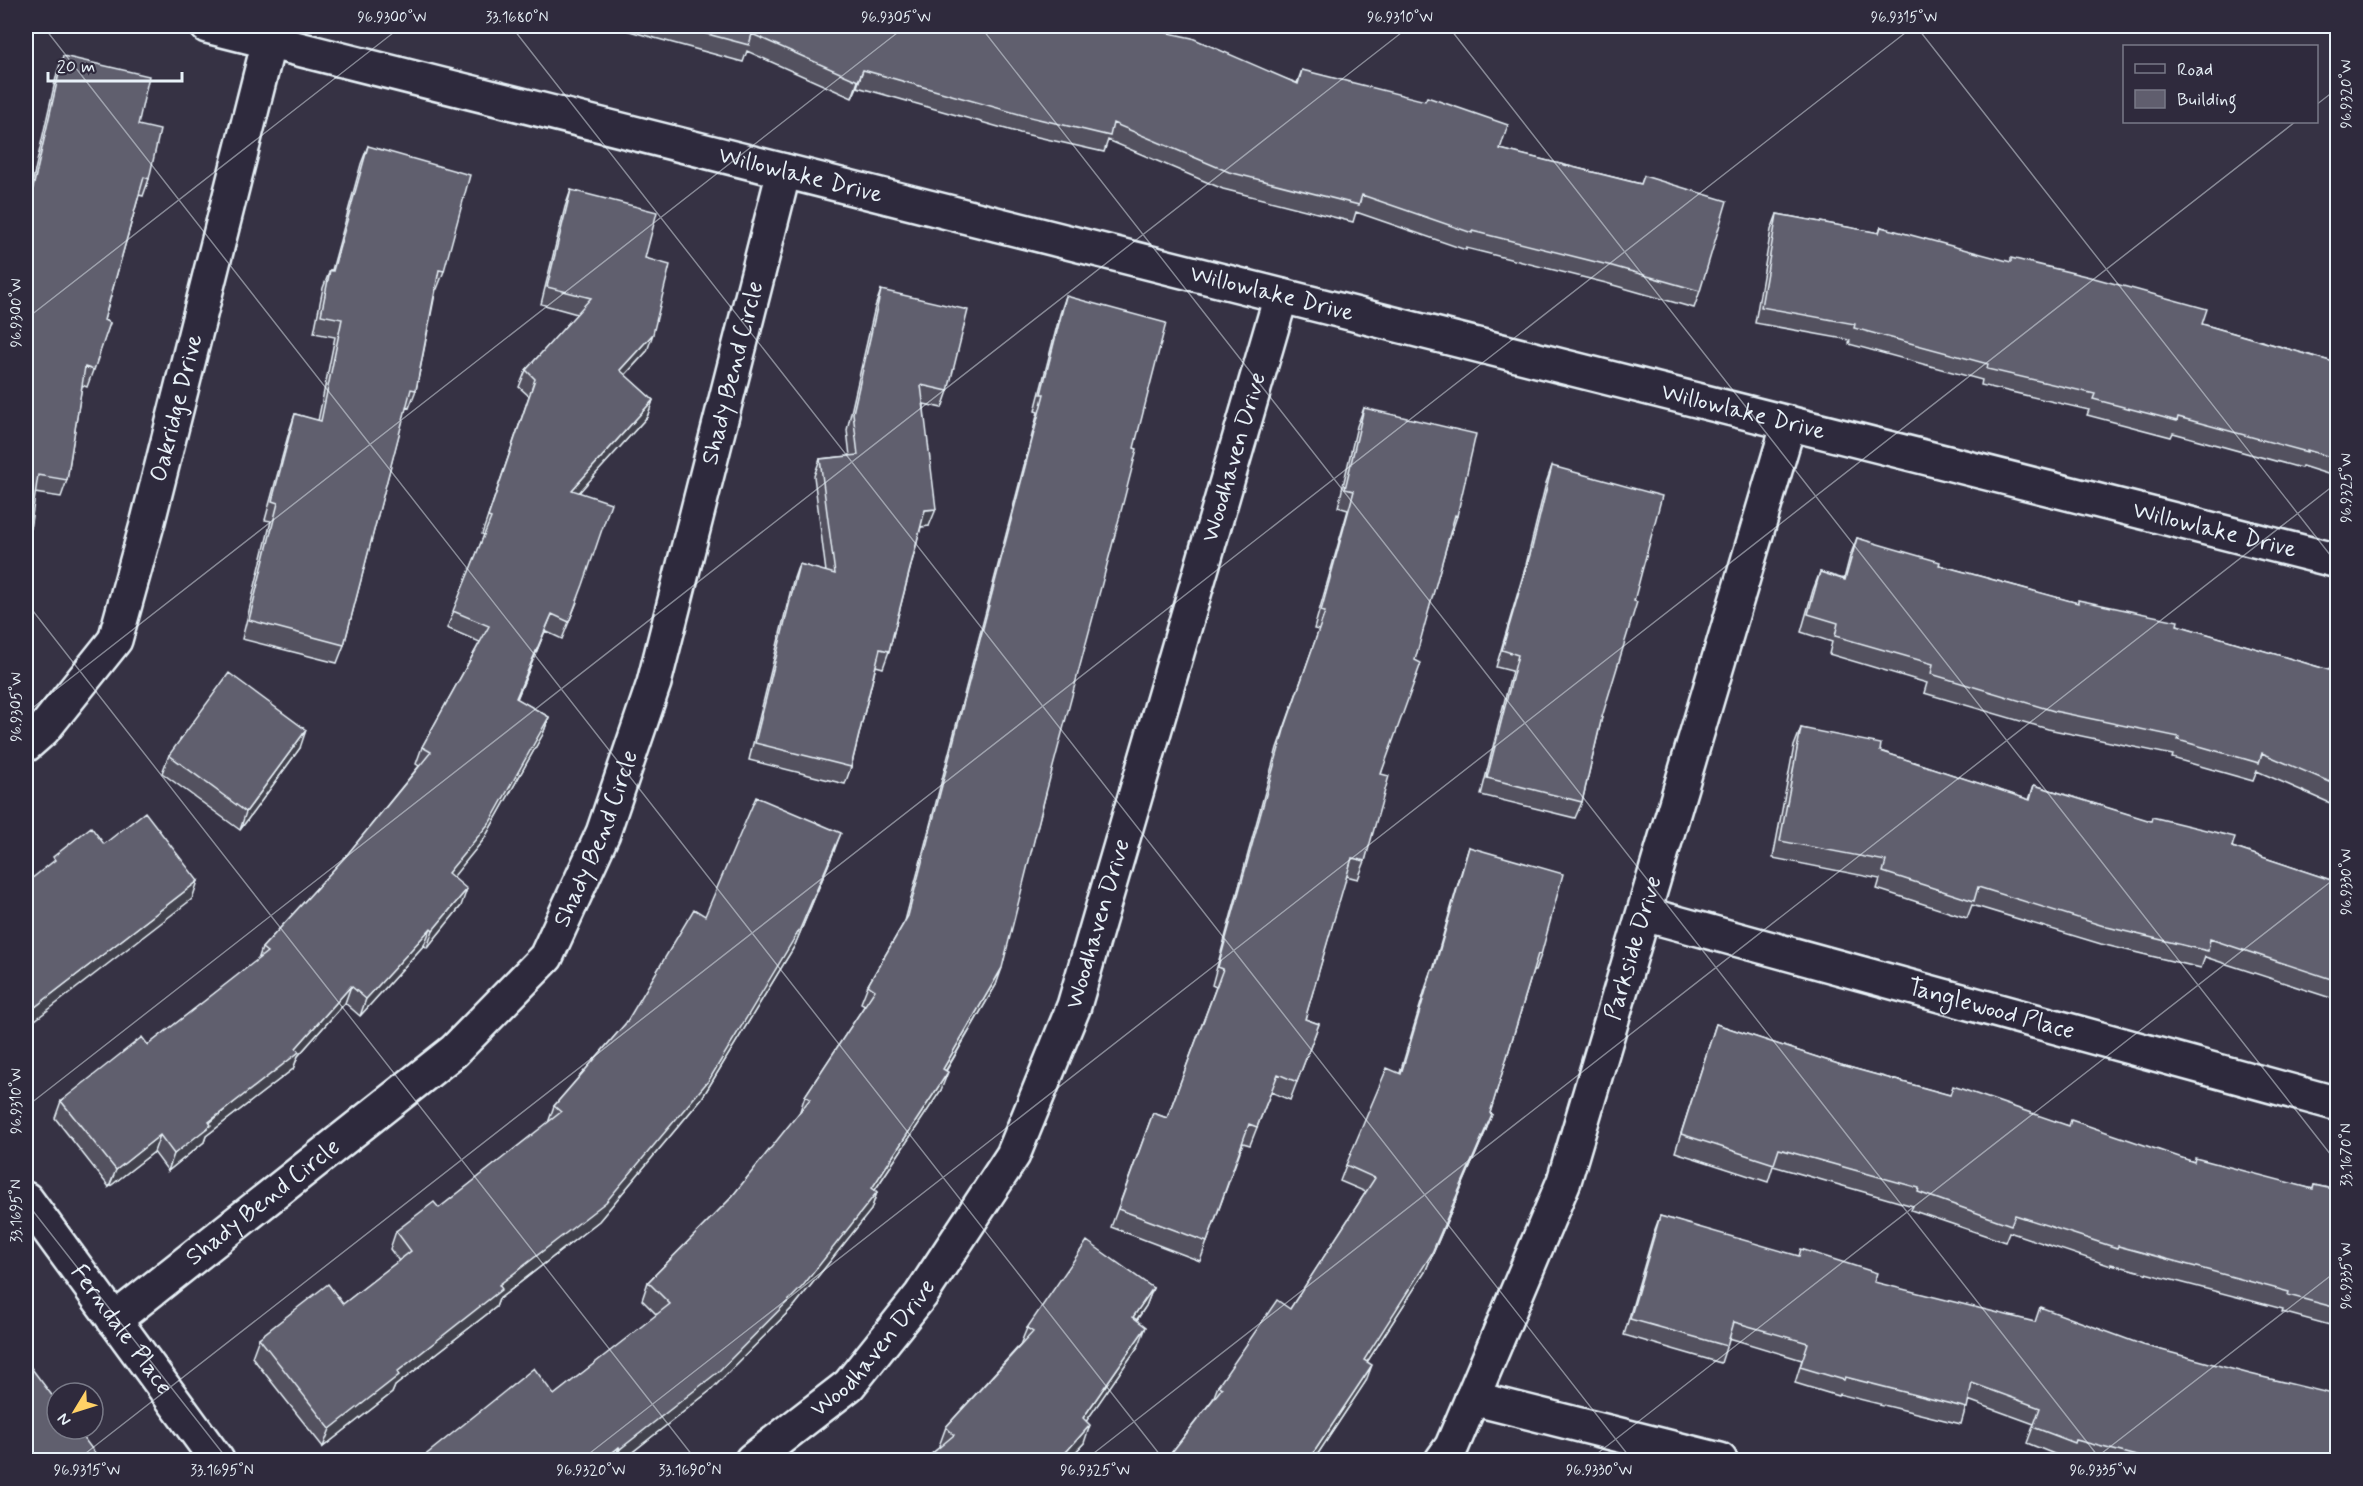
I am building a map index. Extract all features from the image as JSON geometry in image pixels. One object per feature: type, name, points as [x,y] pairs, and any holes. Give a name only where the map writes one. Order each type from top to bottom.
[{"type":"street","name":"Willowlake Drive","points":[[207,26],[2337,561]]},
{"type":"street","name":"Oakridge Drive","points":[[26,745],[43,730],[116,640],[269,41]]},
{"type":"street","name":"Shady Bend Circle","points":[[114,1320],[454,1051],[546,957],[603,833],[654,683],[784,171]]},
{"type":"street","name":"Woodhaven Drive","points":[[752,1461],[849,1385],[921,1295],[1014,1155],[1074,1006],[1281,296]]},
{"type":"street","name":"Parkside Drive","points":[[1442,1461],[1452,1446],[1564,1181],[1789,423]]},
{"type":"street","name":"Tanglewood Place","points":[[1644,914],[2337,1104]]},
{"type":"street","name":"Ferndale Place","points":[[26,1199],[217,1461]]},
{"type":"street","points":[[1472,1398],[1720,1461]]},
{"type":"building","points":[[677,26],[1136,26],[1192,38],[1298,84],[1302,70],[1425,101],[1427,97],[1508,125],[1500,149],[1641,184],[1644,176],[1727,201],[1700,291],[1612,266],[1472,231],[1472,233],[1362,195],[1359,205],[1229,172],[1113,123],[1110,136],[1026,116],[863,70],[858,81],[752,34],[749,45]]},
{"type":"building","points":[[63,56],[149,76],[138,125],[160,130],[149,179],[144,177],[104,320],[110,323],[94,370],[85,367],[67,480],[38,475],[26,557],[26,186],[33,188]]},
{"type":"building","points":[[368,146],[470,175],[444,271],[439,270],[416,390],[411,389],[344,645],[249,620],[278,503],[272,501],[295,414],[321,421],[342,319],[321,315],[330,270],[333,271]]},
{"type":"building","points":[[571,190],[657,212],[645,258],[670,265],[653,334],[620,370],[653,400],[572,490],[611,503],[569,622],[552,614],[516,698],[549,717],[490,822],[448,873],[467,889],[433,930],[431,928],[366,999],[351,986],[296,1048],[299,1052],[209,1122],[211,1125],[174,1154],[160,1135],[116,1170],[61,1101],[142,1037],[148,1045],[267,952],[262,948],[346,856],[431,752],[422,747],[489,626],[453,611],[491,518],[488,517],[535,379],[526,370],[591,298],[547,287]]},
{"type":"building","points":[[1777,214],[1879,233],[1881,227],[2011,262],[2011,258],[2094,278],[2207,309],[2202,324],[2337,363],[2337,459],[2178,417],[2177,421],[2093,399],[2095,394],[1987,369],[1988,364],[1854,328],[1855,324],[1761,307]]},
{"type":"building","points":[[881,290],[968,310],[948,391],[921,385],[936,509],[925,510],[889,651],[880,649],[851,767],[755,743],[799,564],[835,574],[820,459],[858,455],[853,413]]},
{"type":"building","points":[[1066,296],[1166,323],[1134,448],[1137,449],[1002,968],[943,1069],[948,1072],[872,1188],[877,1192],[802,1287],[718,1372],[620,1449],[619,1447],[602,1461],[418,1461],[534,1368],[554,1395],[670,1304],[648,1282],[730,1199],[810,1099],[805,1096],[875,990],[868,985],[908,916],[1044,394],[1041,394]]},
{"type":"building","points":[[1364,408],[1476,434],[1457,516],[1455,515],[1415,660],[1421,663],[1381,774],[1389,776],[1365,861],[1352,858],[1305,1019],[1319,1024],[1297,1082],[1278,1074],[1257,1127],[1249,1124],[1207,1242],[1118,1209],[1153,1113],[1167,1118],[1223,969],[1218,967],[1284,730],[1325,612],[1321,611],[1354,491],[1345,489]]},
{"type":"building","points":[[1552,466],[1662,496],[1634,601],[1637,602],[1602,717],[1582,802],[1487,778],[1518,655],[1502,650],[1532,548]]},
{"type":"building","points":[[1857,538],[1940,562],[1939,565],[2078,603],[2078,600],[2178,621],[2177,625],[2329,670],[2334,659],[2337,661],[2337,785],[2262,753],[2259,763],[2178,740],[2179,737],[2054,711],[1931,674],[1933,664],[1835,636],[1838,623],[1808,614],[1820,572],[1845,580]]},
{"type":"building","points":[[229,673],[306,730],[246,812],[169,755]]},
{"type":"building","points":[[1801,728],[1881,744],[1880,751],[2030,800],[2034,785],[2151,821],[2152,817],[2235,837],[2232,847],[2337,882],[2337,981],[2210,939],[2208,951],[2107,927],[1978,887],[1974,901],[1883,872],[1886,861],[1780,841]]},
{"type":"building","points":[[756,797],[841,833],[800,929],[709,1080],[606,1202],[499,1285],[502,1289],[397,1372],[399,1375],[330,1429],[259,1338],[328,1284],[343,1304],[411,1251],[396,1231],[434,1202],[439,1208],[561,1112],[554,1106],[626,1023],[694,909],[705,916]]},
{"type":"building","points":[[145,812],[198,881],[26,1014],[26,883],[55,860],[53,857],[91,827],[104,844]]},
{"type":"building","points":[[1469,847],[1563,874],[1541,955],[1538,954],[1490,1113],[1492,1114],[1431,1255],[1364,1360],[1372,1365],[1308,1461],[1165,1461],[1222,1388],[1218,1386],[1277,1300],[1290,1309],[1375,1178],[1346,1165],[1387,1068],[1401,1074]]},
{"type":"building","points":[[1716,1024],[1841,1065],[1950,1095],[1953,1086],[2069,1126],[2071,1120],[2194,1162],[2195,1158],[2313,1189],[2314,1185],[2337,1190],[2337,1308],[2288,1295],[2289,1292],[2118,1246],[2117,1248],[2015,1215],[2011,1225],[1918,1192],[1919,1188],[1779,1149],[1774,1164],[1681,1134]]},
{"type":"building","points":[[1660,1216],[1799,1256],[1801,1249],[1877,1273],[1874,1282],[2035,1322],[2040,1307],[2143,1345],[2337,1395],[2337,1461],[2155,1461],[2076,1440],[2075,1443],[2033,1427],[2040,1408],[1972,1383],[1967,1408],[1845,1377],[1844,1380],[1800,1367],[1808,1343],[1734,1322],[1727,1346],[1630,1319]]},
{"type":"building","points":[[1087,1241],[1153,1288],[1133,1317],[1146,1327],[1083,1418],[1090,1425],[1058,1461],[923,1461],[954,1435],[946,1427],[1033,1332],[1027,1328]]},
{"type":"building","points":[[26,1361],[45,1386],[45,1441],[86,1441],[101,1461],[26,1461]]}]
